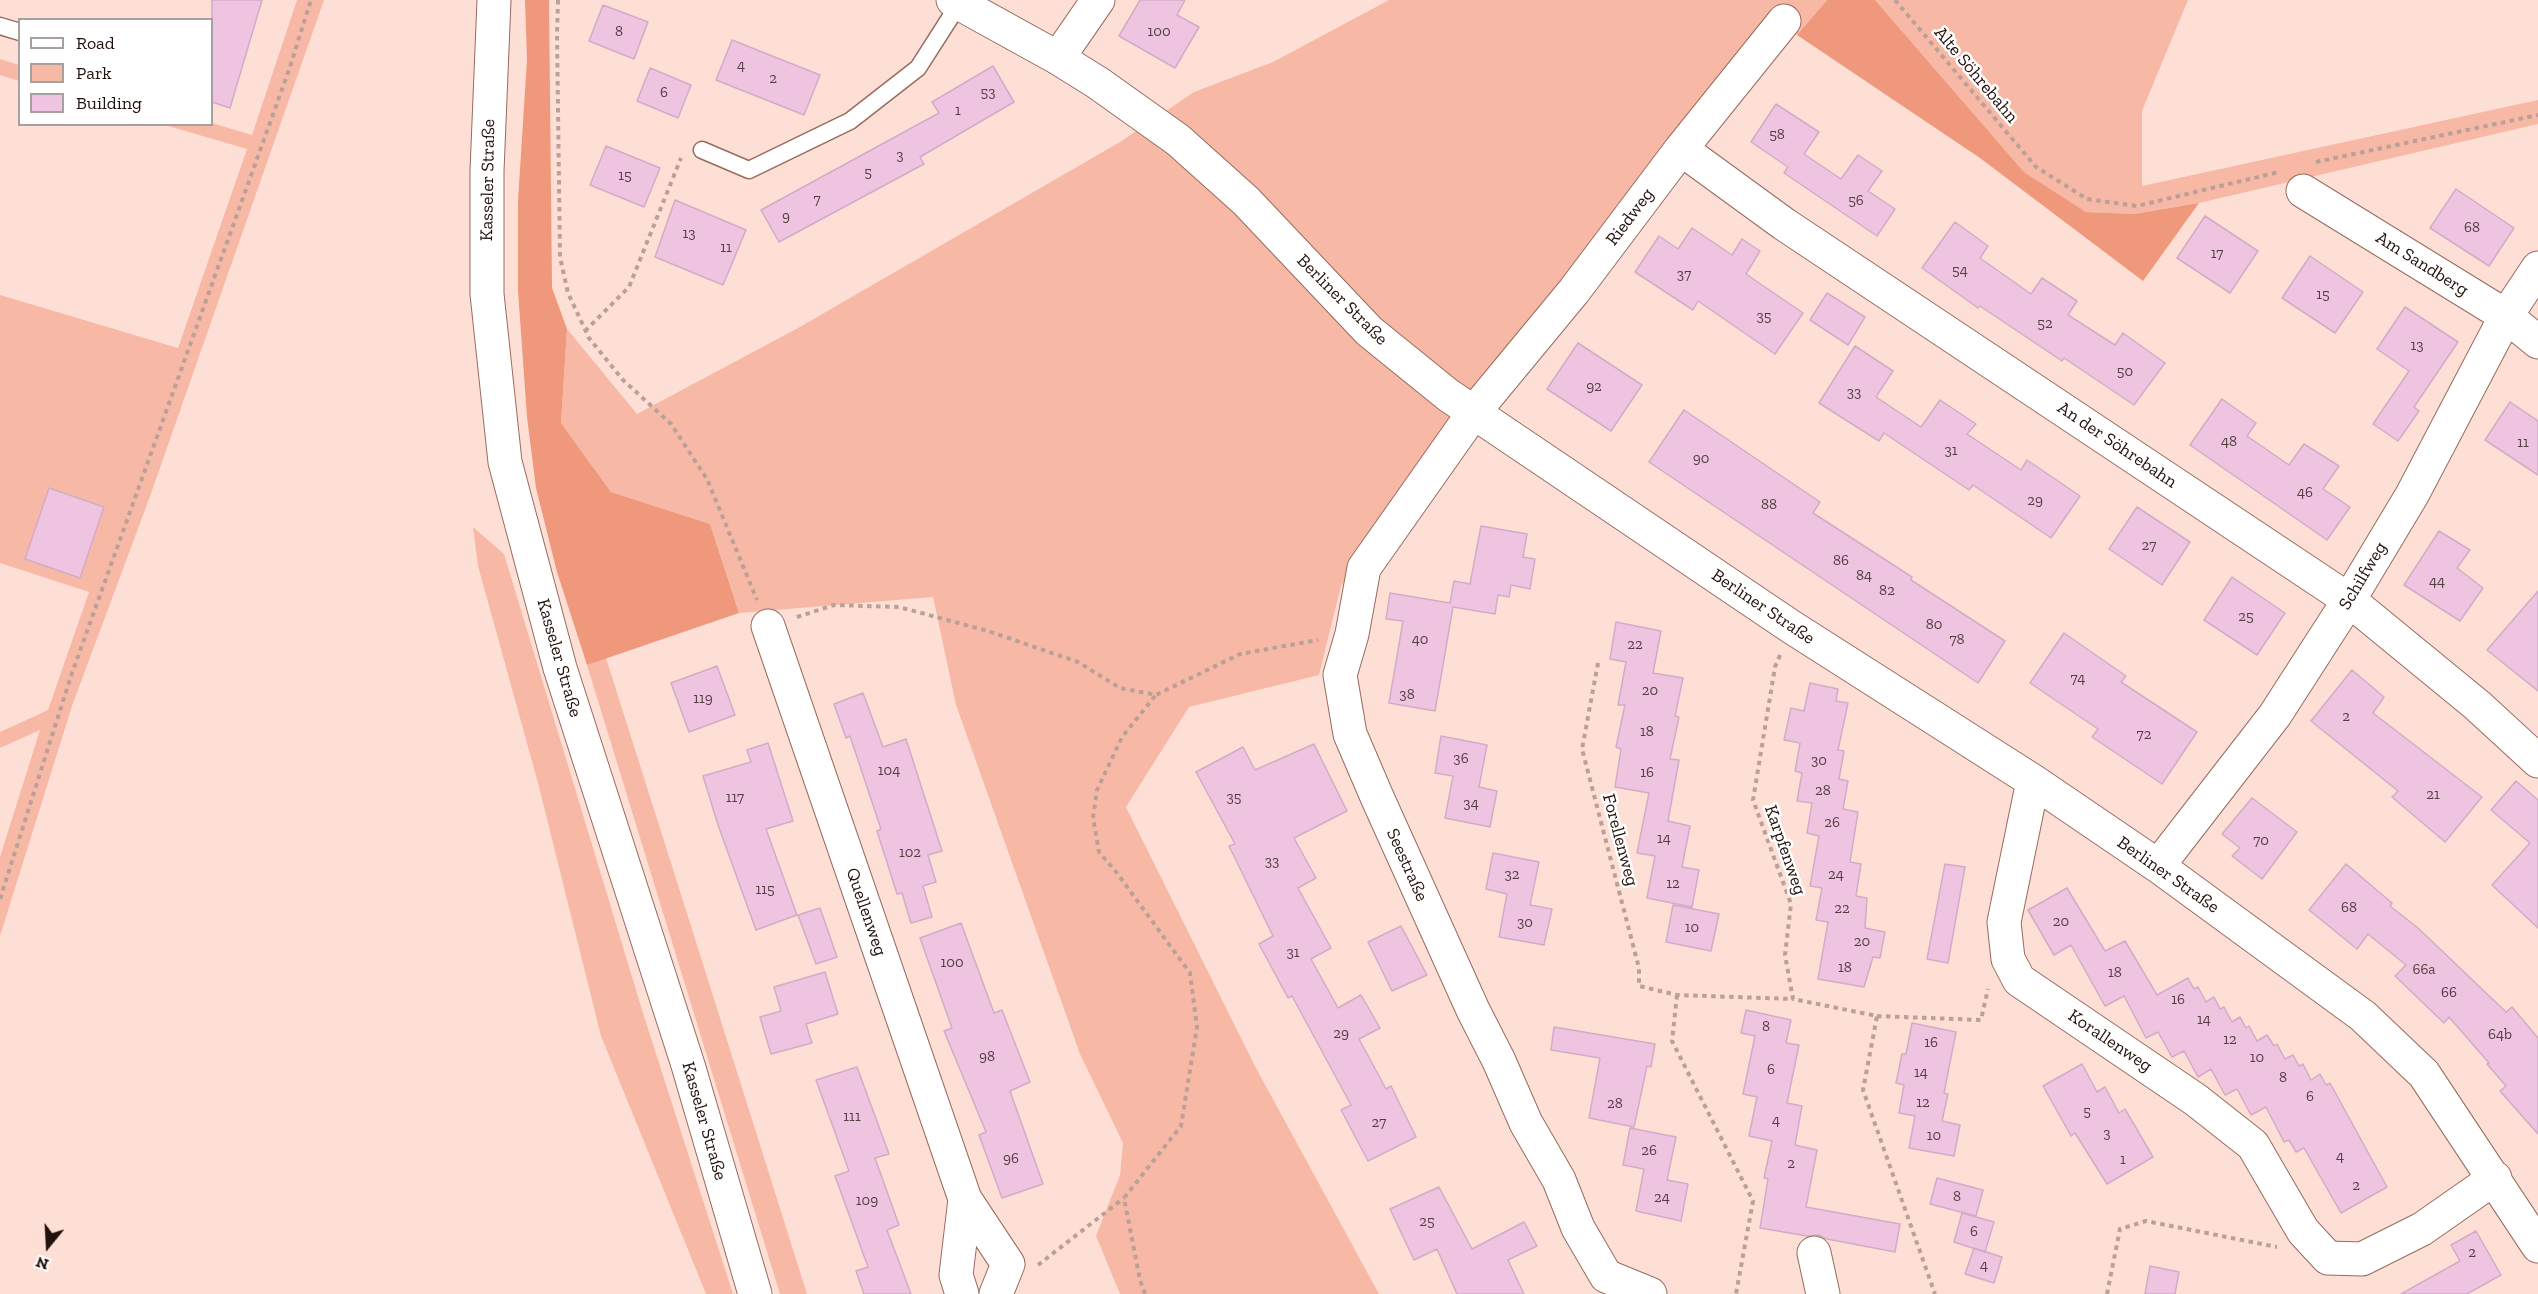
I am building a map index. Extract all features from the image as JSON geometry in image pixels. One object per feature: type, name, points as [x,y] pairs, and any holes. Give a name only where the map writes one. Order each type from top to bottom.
[{"type":"street","name":"Kasseler Straße","points":[[494,0],[487,171],[487,294],[505,462],[560,668],[688,1065],[754,1294]]},
{"type":"street","points":[[1058,58],[1098,0]]},
{"type":"street","name":"Berliner Straße","points":[[956,2],[1058,58],[1098,83],[1178,140],[1246,201],[1370,331],[1448,395],[1790,626],[2033,781],[2158,866],[2363,1016],[2424,1074],[2538,1246]]},
{"type":"street","name":"Riedweg","points":[[1474,412],[1574,291],[1681,149],[1784,21]]},
{"type":"street","name":"An der Söhrebahn","points":[[1681,149],[1784,224],[2349,600],[2477,705],[2538,761]]},
{"type":"street","name":"Am Sandberg","points":[[2303,191],[2506,316],[2538,342]]},
{"type":"street","name":"Schilfweg","points":[[2158,866],[2275,715],[2349,600],[2412,495],[2506,316],[2538,268]]},
{"type":"street","name":"Seestraße","points":[[1474,412],[1364,568],[1352,634],[1340,675],[1350,734],[1468,999],[1499,1061],[1526,1123],[1559,1180],[1578,1228],[1606,1276],[1650,1294]]},
{"type":"street","name":"Quellenweg","points":[[768,626],[965,1199],[1008,1264],[998,1291]]},
{"type":"street","name":"Korallenweg","points":[[2033,781],[2004,922],[2008,959],[2019,980],[2196,1100],[2253,1145],[2303,1231],[2328,1258],[2362,1259],[2422,1229],[2495,1178]]},
{"type":"street","name":"Quellenweg","points":[[962,1294],[956,1275],[965,1199]]},
{"type":"street","points":[[1814,1253],[1823,1294]]},
{"type":"lane","points":[[702,150],[749,170],[850,121],[918,68],[956,2]]},
{"type":"lane","points":[[0,26],[18,31]]},
{"type":"path","points":[[0,899],[72,673],[241,204],[311,0]]},
{"type":"path","points":[[558,0],[560,257],[568,293],[585,331],[622,379],[671,424],[707,479],[768,626],[834,605],[899,607],[988,631],[1078,662],[1120,688],[1156,695]]},
{"type":"path","name":"Alte Söhrebahn","points":[[1895,0],[2036,167]]},
{"type":"path","points":[[585,331],[629,286],[681,159],[702,150]]},
{"type":"path","name":"Karpfenweg","points":[[1790,626],[1775,667],[1753,800],[1791,904],[1785,955],[1793,999]]},
{"type":"path","points":[[998,1291],[1025,1275],[1124,1198],[1181,1126],[1197,1027],[1190,973],[1099,852],[1093,818],[1097,790],[1122,737],[1156,695],[1240,654],[1352,634]]},
{"type":"path","name":"Forellenweg","points":[[1598,663],[1582,749],[1640,968],[1640,986],[1677,995],[1793,999]]},
{"type":"path","points":[[1793,999],[1877,1016],[1981,1020],[1993,972],[2008,959]]},
{"type":"path","points":[[1677,995],[1672,1041],[1753,1201],[1736,1294]]},
{"type":"path","points":[[1877,1016],[1863,1090],[1935,1294]]},
{"type":"path","points":[[1124,1198],[1140,1280],[1145,1294]]},
{"type":"path","points":[[2107,1294],[2120,1229],[2146,1221],[2282,1248]]},
{"type":"green space","points":[[297,0],[324,0],[149,499],[72,706],[0,936],[0,857],[40,730],[0,748],[0,732],[48,710],[89,592],[0,563],[0,295],[178,348],[247,149],[168,126],[213,126],[213,123],[252,135]]},
{"type":"green space","points":[[1389,0],[1827,0],[1797,35],[1770,18],[1439,437],[1341,586],[1319,675],[1189,707],[1126,807],[1256,1068],[1379,1294],[1120,1294],[1096,1236],[1120,1175],[1123,1143],[1080,1054],[956,705],[933,597],[739,613],[710,524],[611,492],[561,423],[567,329],[637,414],[798,328],[1120,142],[1194,92],[1273,62]]},
{"type":"green space","points":[[1875,0],[2188,0],[2142,111],[2142,186],[2538,100],[2538,124],[2199,203],[2134,214],[2086,212],[2024,172]]},
{"type":"green space","points":[[0,59],[18,65],[18,81],[0,75]]},
{"type":"green space","points":[[473,527],[504,554],[643,1013],[733,1294],[706,1294],[601,1036],[538,783],[478,566]]},
{"type":"green space","points":[[606,658],[807,1294],[780,1294],[587,665]]},
{"type":"shaded area","points":[[525,0],[549,0],[552,288],[567,329],[561,423],[611,492],[710,524],[739,613],[587,665],[557,572],[536,488],[527,417],[518,291],[518,200],[527,60]]},
{"type":"shaded area","points":[[1827,0],[1875,0],[2024,172],[2086,212],[2134,214],[2199,203],[2143,281],[1980,158],[1797,35]]},
{"type":"building","points":[[212,0],[262,0],[230,108],[213,102]]},
{"type":"building","points":[[1140,0],[1185,0],[1177,15],[1199,27],[1175,68],[1119,36]]},
{"type":"building","points":[[603,5],[648,22],[634,59],[589,41]]},
{"type":"building","points":[[732,40],[820,75],[804,115],[716,80]]},
{"type":"building","points":[[993,66],[1014,102],[920,157],[924,164],[779,242],[761,210],[939,113],[932,102]]},
{"type":"building","points":[[650,68],[691,85],[678,118],[637,101]]},
{"type":"building","points":[[1776,104],[1819,132],[1804,154],[1841,179],[1858,155],[1882,171],[1868,191],[1895,209],[1877,236],[1784,173],[1788,167],[1751,142]]},
{"type":"building","points":[[606,146],[660,168],[644,207],[590,185]]},
{"type":"building","points":[[2456,189],[2514,228],[2489,266],[2430,228]]},
{"type":"building","points":[[675,200],[746,230],[723,285],[655,257]]},
{"type":"building","points":[[2205,216],[2258,251],[2230,293],[2177,258]]},
{"type":"building","points":[[1955,222],[1988,246],[1980,258],[2031,294],[2042,278],[2077,301],[2068,315],[2115,345],[2123,333],[2165,363],[2134,405],[2064,358],[2062,361],[1980,306],[1978,308],[1922,268]]},
{"type":"building","points":[[1692,228],[1732,255],[1742,239],[1760,251],[1746,274],[1803,313],[1775,354],[1698,301],[1693,310],[1635,272],[1659,236],[1678,249]]},
{"type":"building","points":[[2310,256],[2363,292],[2335,333],[2282,298]]},
{"type":"building","points":[[1827,293],[1865,317],[1848,345],[1810,320]]},
{"type":"building","points":[[2405,307],[2458,342],[2414,407],[2419,411],[2398,441],[2373,424],[2409,371],[2377,349]]},
{"type":"building","points":[[1578,343],[1642,385],[1611,431],[1547,389]]},
{"type":"building","points":[[1855,346],[1893,371],[1876,397],[1921,427],[1940,400],[1976,424],[1967,434],[2021,470],[2027,460],[2080,496],[2051,538],[1973,485],[1969,490],[1884,433],[1879,441],[1819,403]]},
{"type":"building","points":[[2222,399],[2256,423],[2247,436],[2289,465],[2304,444],[2339,466],[2323,489],[2350,507],[2327,540],[2190,445]]},
{"type":"building","points":[[2510,402],[2538,421],[2538,475],[2485,440]]},
{"type":"building","points":[[1684,410],[1820,502],[1813,513],[2005,641],[1978,683],[1649,462]]},
{"type":"building","points":[[49,488],[104,507],[80,578],[25,559]]},
{"type":"building","points":[[2137,507],[2190,542],[2162,585],[2109,549]]},
{"type":"building","points":[[1481,526],[1527,534],[1523,557],[1535,559],[1530,589],[1511,585],[1509,597],[1498,595],[1495,614],[1453,607],[1435,711],[1389,703],[1403,621],[1386,619],[1390,593],[1450,603],[1454,581],[1470,584]]},
{"type":"building","points":[[2439,531],[2470,550],[2457,568],[2483,588],[2460,621],[2404,585]]},
{"type":"building","points":[[2232,577],[2285,613],[2257,655],[2204,620]]},
{"type":"building","points":[[2538,591],[2538,691],[2487,650]]},
{"type":"building","points":[[1616,622],[1661,631],[1653,673],[1683,678],[1675,716],[1679,717],[1670,759],[1679,760],[1668,821],[1690,826],[1682,867],[1699,870],[1692,907],[1647,898],[1655,856],[1637,853],[1649,793],[1615,787],[1621,749],[1616,747],[1625,705],[1618,705],[1626,662],[1610,659]]},
{"type":"building","points":[[2064,633],[2126,676],[2121,682],[2197,732],[2162,784],[2092,737],[2098,729],[2030,683]]},
{"type":"building","points":[[717,666],[735,715],[689,732],[671,683]]},
{"type":"building","points":[[2352,670],[2384,697],[2373,713],[2482,797],[2445,842],[2392,797],[2398,791],[2311,721]]},
{"type":"building","points":[[1810,683],[1838,689],[1836,701],[1848,703],[1838,750],[1844,751],[1839,779],[1848,781],[1843,809],[1858,812],[1850,862],[1861,864],[1856,896],[1867,898],[1865,928],[1885,932],[1880,958],[1873,957],[1864,987],[1818,979],[1828,922],[1816,920],[1822,888],[1810,886],[1819,836],[1807,833],[1812,803],[1797,801],[1802,773],[1795,771],[1800,743],[1784,740],[1791,708],[1804,711]]},
{"type":"building","points":[[863,693],[883,747],[906,739],[942,851],[928,855],[936,882],[923,886],[932,917],[911,923],[902,893],[897,894],[877,831],[881,829],[850,736],[846,738],[834,704]]},
{"type":"building","points":[[1441,736],[1487,745],[1479,787],[1497,791],[1490,827],[1445,818],[1453,776],[1435,773]]},
{"type":"building","points":[[768,743],[793,821],[766,829],[797,915],[756,930],[703,776],[751,762],[747,750]]},
{"type":"building","points":[[1314,744],[1347,811],[1294,838],[1316,878],[1298,888],[1331,948],[1311,959],[1338,1008],[1361,995],[1380,1028],[1359,1039],[1386,1089],[1391,1086],[1416,1137],[1368,1161],[1341,1110],[1351,1105],[1292,996],[1288,998],[1259,944],[1273,936],[1229,846],[1235,844],[1196,772],[1243,747],[1255,770]]},
{"type":"building","points":[[2516,781],[2538,800],[2538,928],[2492,885],[2530,843],[2491,810]]},
{"type":"building","points":[[2252,798],[2297,832],[2262,879],[2232,856],[2240,848],[2222,834]]},
{"type":"building","points":[[1493,853],[1539,862],[1530,905],[1552,909],[1544,945],[1499,937],[1507,894],[1486,889]]},
{"type":"building","points":[[1945,864],[1965,867],[1948,963],[1927,959]]},
{"type":"building","points":[[2346,864],[2392,903],[2390,906],[2418,928],[2506,1012],[2512,1007],[2538,1038],[2538,1134],[2500,1091],[2506,1086],[2449,1017],[2444,1023],[2395,976],[2406,965],[2368,934],[2357,949],[2309,910]]},
{"type":"building","points":[[2067,888],[2105,951],[2125,941],[2157,995],[2188,978],[2194,989],[2198,987],[2206,1002],[2214,997],[2220,1009],[2224,1007],[2232,1022],[2240,1017],[2246,1028],[2249,1026],[2257,1041],[2267,1035],[2274,1046],[2277,1044],[2285,1059],[2293,1055],[2299,1066],[2303,1064],[2311,1080],[2320,1074],[2326,1085],[2330,1083],[2387,1187],[2341,1213],[2304,1148],[2296,1152],[2289,1140],[2284,1142],[2266,1107],[2251,1115],[2237,1089],[2225,1095],[2211,1069],[2198,1077],[2184,1051],[2172,1057],[2158,1032],[2146,1038],[2124,996],[2105,1006],[2071,945],[2054,955],[2028,910]]},
{"type":"building","points":[[1673,905],[1719,914],[1711,951],[1666,942]]},
{"type":"building","points":[[820,908],[837,957],[816,964],[798,915]]},
{"type":"building","points":[[961,923],[994,1013],[1002,1010],[1030,1082],[1010,1091],[1043,1184],[1002,1198],[979,1135],[986,1132],[944,1031],[952,1028],[920,938]]},
{"type":"building","points":[[1401,926],[1427,975],[1392,991],[1368,942]]},
{"type":"building","points":[[825,972],[838,1014],[806,1024],[812,1043],[771,1054],[760,1017],[781,1011],[774,987]]},
{"type":"building","points":[[1746,1010],[1791,1020],[1786,1043],[1799,1045],[1787,1103],[1802,1106],[1795,1145],[1817,1150],[1806,1207],[1900,1224],[1895,1252],[1827,1239],[1819,1235],[1807,1236],[1760,1228],[1768,1179],[1764,1178],[1772,1141],[1749,1136],[1757,1097],[1743,1094],[1755,1036],[1741,1033]]},
{"type":"building","points":[[1912,1023],[1956,1032],[1944,1093],[1948,1094],[1942,1121],[1960,1125],[1954,1156],[1909,1148],[1915,1116],[1899,1113],[1904,1085],[1896,1083],[1902,1054],[1906,1054]]},
{"type":"building","points":[[1554,1027],[1655,1044],[1651,1067],[1647,1066],[1634,1127],[1589,1118],[1600,1058],[1551,1050]]},
{"type":"building","points":[[2082,1064],[2097,1092],[2105,1087],[2119,1113],[2125,1109],[2153,1157],[2107,1184],[2075,1133],[2071,1136],[2043,1086]]},
{"type":"building","points":[[857,1067],[889,1154],[875,1158],[899,1225],[887,1230],[911,1294],[864,1294],[856,1271],[868,1267],[835,1176],[849,1171],[816,1080]]},
{"type":"building","points":[[1630,1128],[1676,1137],[1667,1180],[1688,1184],[1681,1221],[1636,1211],[1644,1169],[1623,1165]]},
{"type":"building","points":[[1937,1178],[1983,1190],[1976,1216],[1930,1204]]},
{"type":"building","points":[[1439,1187],[1472,1249],[1524,1222],[1537,1246],[1508,1260],[1524,1294],[1457,1294],[1437,1249],[1414,1260],[1390,1209]]},
{"type":"building","points":[[1962,1213],[1994,1222],[1985,1252],[1954,1242]]},
{"type":"building","points":[[2476,1231],[2501,1275],[2467,1294],[2401,1294],[2460,1261],[2451,1245]]},
{"type":"building","points":[[1974,1248],[2002,1257],[1994,1283],[1965,1274]]},
{"type":"building","points":[[2150,1266],[2179,1272],[2175,1294],[2145,1294]]}]
